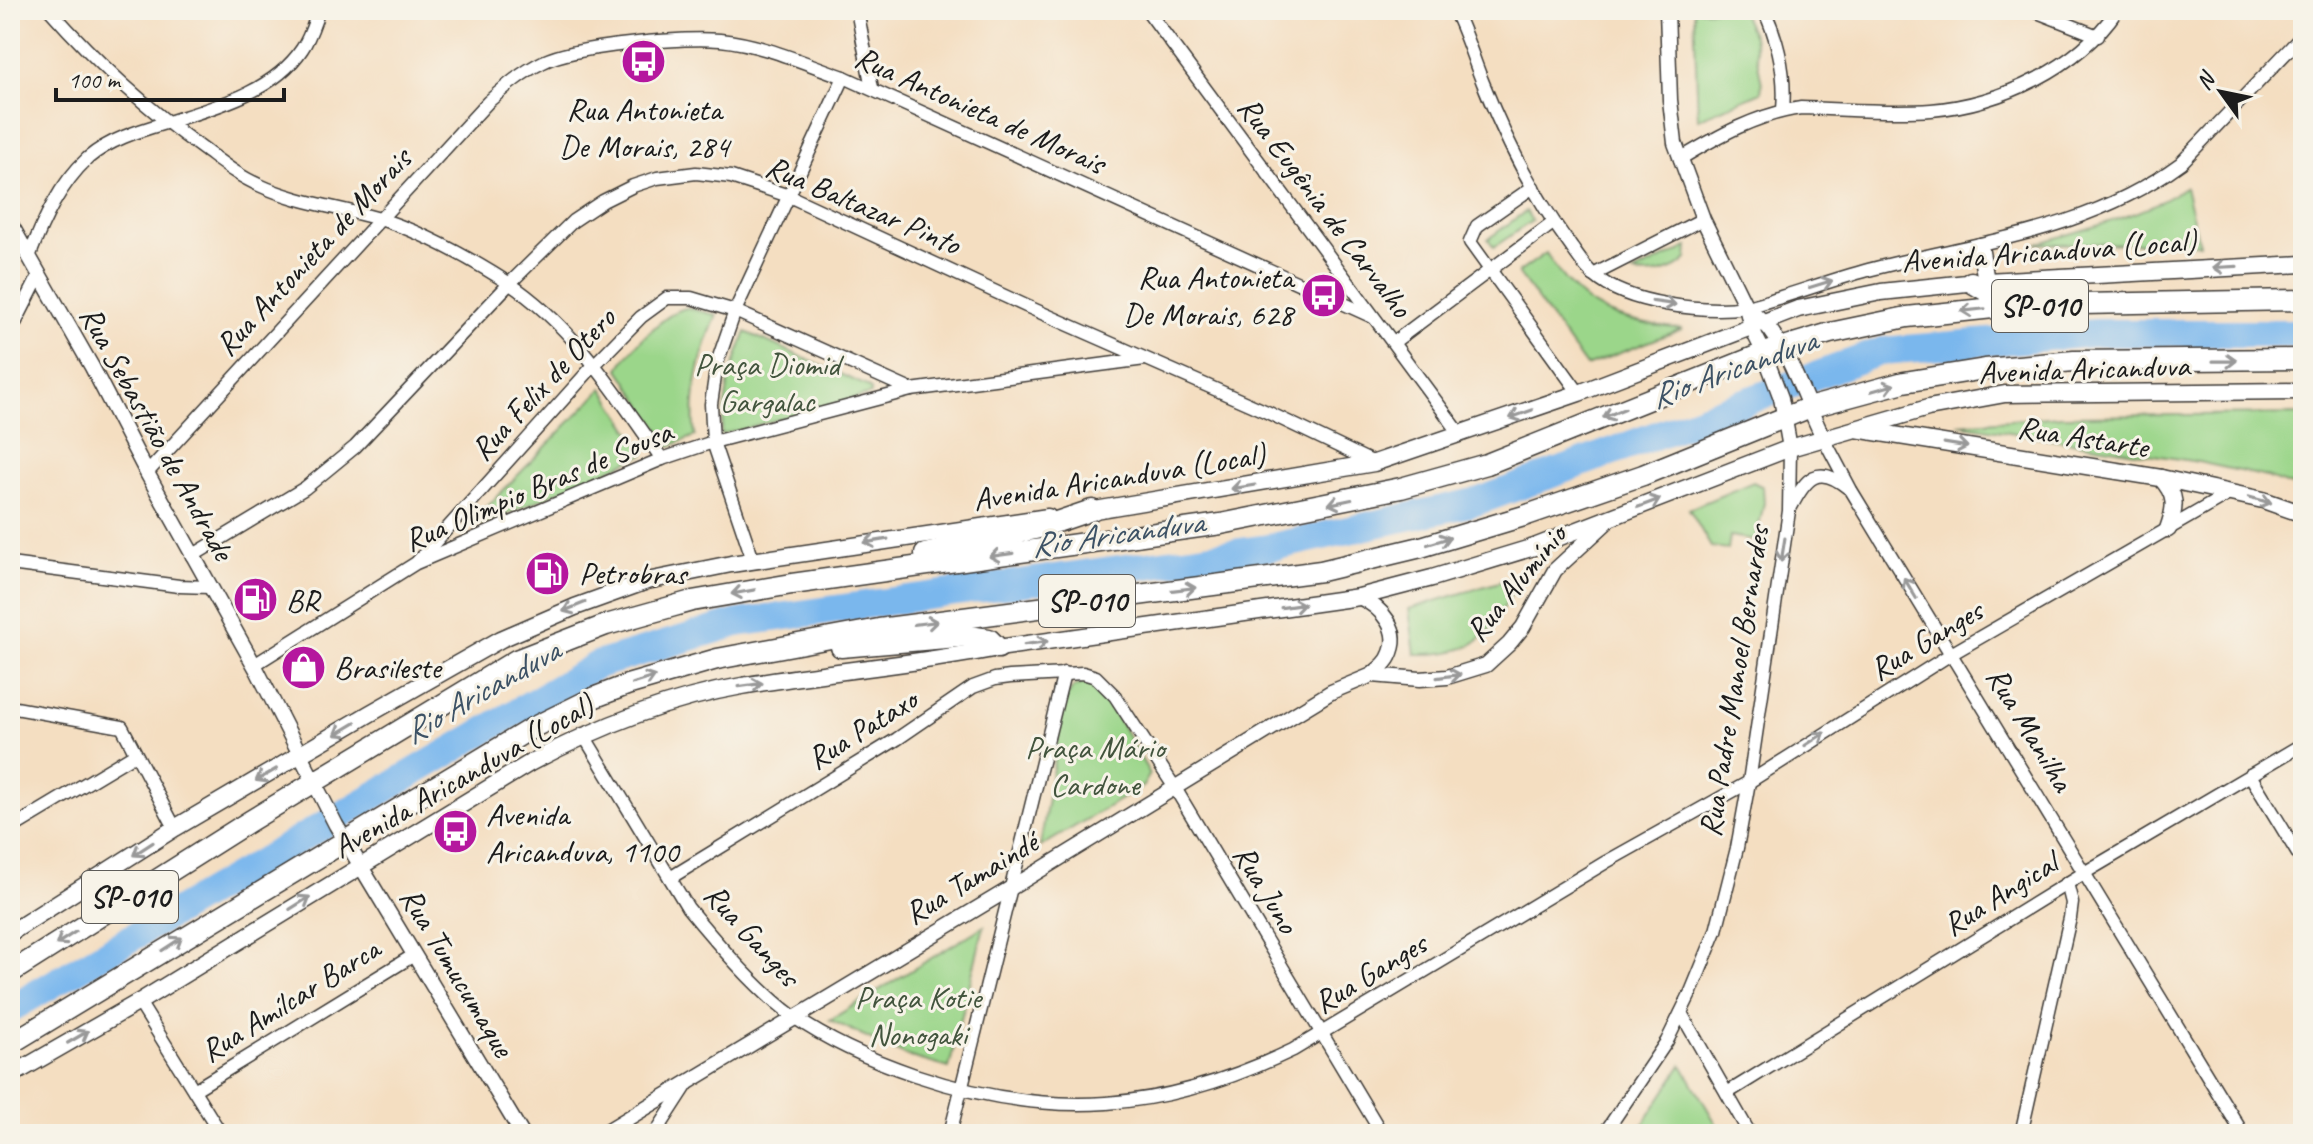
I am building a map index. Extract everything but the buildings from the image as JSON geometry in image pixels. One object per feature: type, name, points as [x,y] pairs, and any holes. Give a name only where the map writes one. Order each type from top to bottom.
[{"type":"highway","points":[[1978,281],[1990,293],[2185,289],[2204,302]]},
{"type":"highway","name":"SP-010","points":[[10,973],[316,789],[516,660],[591,631],[692,601],[1221,524],[1401,488],[1487,464],[1776,359],[1830,333],[1907,317],[2081,304],[2303,300]]},
{"type":"highway","name":"SP-010","points":[[10,1044],[340,833],[593,698],[672,671],[879,629],[1321,571],[1421,547],[1643,475],[1783,407],[1804,400],[1985,369],[2074,361],[2303,359]]},
{"type":"highway","points":[[869,573],[922,555],[1039,528],[1092,510]]},
{"type":"highway","points":[[745,654],[969,636],[984,637],[998,648]]},
{"type":"main road","points":[[1978,281],[1980,246]]},
{"type":"main road","name":"Avenida Aricanduva (Local)","points":[[10,933],[175,828],[501,639],[575,607],[647,581],[753,560],[1092,510],[1374,463],[1579,393],[1798,309],[1881,292],[1978,281],[2303,264]]},
{"type":"main road","name":"Avenida Aricanduva","points":[[1823,437],[1928,408],[2005,394],[2303,391]]},
{"type":"main road","name":"Rua Astarte","points":[[1851,429],[2161,478],[2232,492],[2303,514]]},
{"type":"main road","name":"Avenida Aricanduva (Local)","points":[[10,1076],[139,1002],[530,763],[583,734],[635,714],[741,686],[1359,597],[1495,559],[1610,519],[1823,437]]},
{"type":"main road","points":[[2161,478],[2173,491],[2175,499],[2168,529]]},
{"type":"street","points":[[50,10],[114,77],[166,122],[244,178],[287,196],[379,219],[470,260],[509,284],[562,327],[595,364],[662,459]]},
{"type":"street","points":[[29,257],[44,218],[65,184],[89,157],[132,132],[255,90],[302,49],[319,10]]},
{"type":"street","points":[[857,10],[872,88]]},
{"type":"street","name":"Rua Eugênia de Carvalho","points":[[1147,10],[1461,435]]},
{"type":"street","points":[[1667,10],[1670,100],[1675,143],[1703,219],[1746,307],[1776,359]]},
{"type":"street","points":[[1764,10],[1781,61],[1783,110]]},
{"type":"street","points":[[2032,10],[2098,36]]},
{"type":"street","points":[[1680,159],[1747,123],[1783,110],[1929,110],[1980,101],[2044,74],[2073,57],[2098,36],[2117,10]]},
{"type":"street","points":[[1457,13],[1498,118],[1533,187],[1553,223],[1593,275],[1609,287],[1640,300],[1698,307],[1746,307],[1869,270],[1980,246],[2096,212],[2159,179],[2181,163],[2303,35]]},
{"type":"street","name":"Rua Antonieta de Morais","points":[[147,473],[488,102],[523,74],[561,55],[653,43],[721,40],[765,49],[844,77],[1373,317]]},
{"type":"street","points":[[753,560],[713,442],[711,404],[717,363],[735,311],[844,77]]},
{"type":"street","name":"Rua Baltazar Pinto","points":[[192,556],[305,488],[355,447],[573,221],[603,201],[657,178],[696,173],[731,177],[789,196],[1374,463]]},
{"type":"street","points":[[1533,187],[1486,219],[1473,232],[1471,245],[1579,393]]},
{"type":"street","points":[[1593,275],[1703,219]]},
{"type":"street","name":"Rua Sebastião de Andrade","points":[[10,223],[254,665],[340,833]]},
{"type":"street","points":[[1394,342],[1553,223]]},
{"type":"street","points":[[10,333],[39,276]]},
{"type":"street","name":"Rua Felix de Otero","points":[[416,563],[641,317],[667,298],[691,298],[735,311]]},
{"type":"street","points":[[735,311],[911,390]]},
{"type":"street","name":"Rua Olimpio Bras de Sousa","points":[[254,665],[416,563],[662,459],[713,442],[911,390],[1146,359]]},
{"type":"street","name":"Rua Manilha","points":[[1776,359],[1804,400],[1851,490],[2243,1134]]},
{"type":"street","name":"Rua Padre Manoel Bernardes","points":[[1604,1134],[1667,1041],[1681,1013],[1716,931],[1737,848],[1789,511],[1790,448],[1776,359]]},
{"type":"street","points":[[1789,511],[1802,484],[1811,477],[1831,476],[1851,490]]},
{"type":"street","name":"Rua Ganges","points":[[583,734],[688,908],[709,934],[794,1017],[870,1058],[960,1090],[1037,1104],[1149,1098],[1180,1093],[1242,1073],[1293,1050],[1606,862],[1749,782],[1951,654],[2232,492]]},
{"type":"street","name":"Rua Alumínio","points":[[1372,675],[1420,679],[1447,677],[1486,665],[1523,627],[1555,570],[1610,519]]},
{"type":"street","points":[[10,564],[179,586],[209,587]]},
{"type":"street","points":[[1359,597],[1375,604],[1386,615],[1392,631],[1389,659],[1372,675]]},
{"type":"street","points":[[950,1134],[1064,673]]},
{"type":"street","name":"Rua Pataxo","points":[[670,878],[897,739],[973,687],[995,679],[1064,673],[1096,677]]},
{"type":"street","name":"Rua Tamaindé","points":[[602,1134],[1331,692],[1372,675]]},
{"type":"street","name":"Rua Juno","points":[[1096,677],[1115,696],[1175,788],[1382,1134]]},
{"type":"street","points":[[10,707],[122,727],[175,828]]},
{"type":"street","name":"Rua Angical","points":[[1727,1093],[2067,883],[2303,744]]},
{"type":"street","points":[[10,829],[135,754]]},
{"type":"street","points":[[2250,775],[2303,862]]},
{"type":"street","name":"Rua Tumucumaque","points":[[340,833],[522,1134]]},
{"type":"street","points":[[2021,1134],[2070,918],[2072,903],[2067,883]]},
{"type":"street","name":"Rua Amílcar Barca","points":[[194,1090],[414,955]]},
{"type":"street","points":[[139,1002],[221,1134]]},
{"type":"street","points":[[1681,1013],[1750,1134]]},
{"type":"street","points":[[655,1134],[690,1080]]},
{"type":"green space","points":[[1694,10],[1741,10],[1753,37],[1762,84],[1761,92],[1698,119]]},
{"type":"green space","points":[[2185,187],[2199,243],[2036,244],[2133,214]]},
{"type":"green space","points":[[1526,211],[1532,221],[1494,247],[1488,239]]},
{"type":"green space","points":[[1688,247],[1687,259],[1676,267],[1654,274],[1633,273]]},
{"type":"green space","points":[[1546,253],[1573,289],[1603,310],[1638,322],[1682,329],[1586,366],[1518,273]]},
{"type":"green space","name":"Praça Diomid Gargalac","points":[[687,308],[717,315],[698,374],[694,406],[695,436],[670,446],[619,369],[648,333],[669,316]]},
{"type":"green space","name":"Praça Diomid Gargalac","points":[[746,332],[867,386],[871,394],[721,435],[729,378]]},
{"type":"green space","points":[[603,388],[645,454],[482,525],[479,520],[481,513]]},
{"type":"green space","points":[[2303,414],[2303,490],[2263,476],[2198,462],[1958,424],[2061,416]]},
{"type":"green space","points":[[1753,482],[1763,487],[1764,503],[1756,540],[1730,536],[1728,549],[1711,547],[1689,509]]},
{"type":"green space","points":[[1522,575],[1484,636],[1458,650],[1415,654],[1409,609]]},
{"type":"green space","name":"Praça Mário Cardone","points":[[1085,683],[1102,692],[1150,774],[1143,786],[1040,847],[1064,702],[1073,687]]},
{"type":"green space","name":"Praça Kotie Nonogaki","points":[[984,926],[949,1068],[907,1056],[830,1020]]},
{"type":"green space","points":[[1682,1065],[1721,1132],[1637,1134]]},
{"type":"waterway","name":"Rio Aricanduva","points":[[10,1009],[597,665],[737,623],[1268,548],[1479,501],[1882,351],[2096,333],[2303,333]]},
{"type":"place","name":"Rua Antonieta De Morais, 284","points":[[644,62]]},
{"type":"place","name":"Rua Antonieta De Morais, 628","points":[[1324,295]]},
{"type":"place","name":"Petrobras","points":[[548,573]]},
{"type":"place","name":"BR","points":[[255,600]]},
{"type":"place","name":"Brasileste","points":[[303,667]]},
{"type":"place","name":"Avenida Aricanduva, 1100","points":[[455,832]]}]
